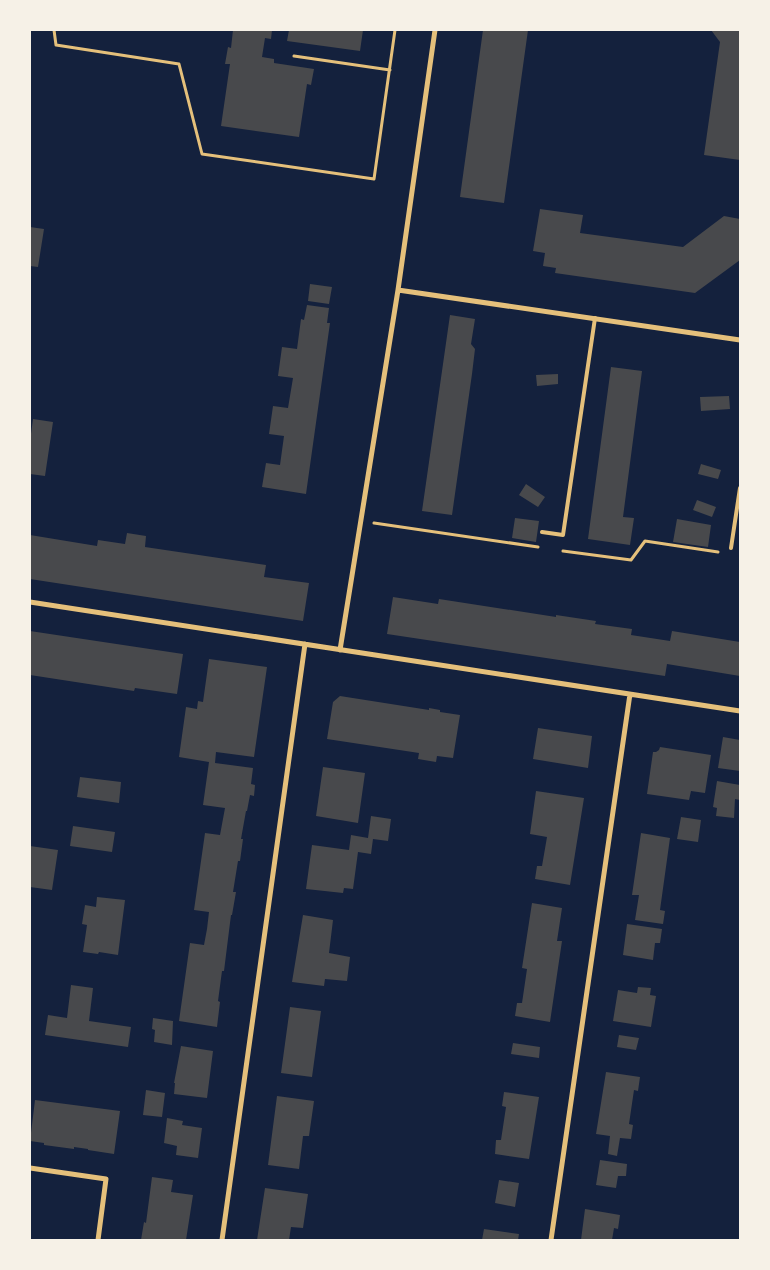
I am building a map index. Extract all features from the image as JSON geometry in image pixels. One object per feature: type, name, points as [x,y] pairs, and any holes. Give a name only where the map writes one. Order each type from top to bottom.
[{"type":"street","points":[[340,650],[398,290],[434,30]]},
{"type":"street","points":[[398,290],[740,340]]},
{"type":"street","points":[[30,602],[740,711]]},
{"type":"street","points":[[222,1240],[305,644]]},
{"type":"street","points":[[550,1240],[630,694]]},
{"type":"street","points":[[30,1168],[106,1179],[98,1240]]},
{"type":"lane","points":[[542,532],[563,535],[596,318]]},
{"type":"lane","points":[[731,548],[740,488]]},
{"type":"path","points":[[54,30],[56,45],[179,64],[202,154],[374,179],[396,30]]},
{"type":"path","points":[[294,56],[390,70]]},
{"type":"path","points":[[361,521],[542,548]]},
{"type":"path","points":[[563,535],[561,551],[631,560],[646,541],[721,552]]},
{"type":"building","points":[[233,30],[272,30],[271,39],[265,38],[262,57],[274,59],[274,63],[314,69],[311,85],[307,84],[299,137],[221,126],[230,64],[225,64],[228,47],[231,48]]},
{"type":"building","points":[[289,30],[363,30],[360,51],[287,41]]},
{"type":"building","points":[[483,30],[528,30],[504,203],[460,197]]},
{"type":"building","points":[[711,30],[740,30],[740,160],[704,155],[720,42]]},
{"type":"building","points":[[540,209],[583,215],[580,233],[683,247],[724,216],[740,219],[740,260],[695,293],[555,273],[556,268],[543,266],[545,253],[533,251]]},
{"type":"building","points":[[30,227],[44,229],[38,267],[30,266]]},
{"type":"building","points":[[310,284],[332,287],[329,304],[308,301]]},
{"type":"building","points":[[307,305],[329,308],[327,323],[330,323],[306,494],[262,487],[266,463],[280,465],[284,436],[269,434],[273,406],[288,408],[293,378],[278,376],[282,347],[297,349],[301,319],[304,320]]},
{"type":"building","points":[[450,315],[475,319],[471,344],[475,349],[452,515],[422,511]]},
{"type":"building","points":[[611,367],[642,371],[623,517],[634,518],[630,545],[588,539]]},
{"type":"building","points":[[558,374],[558,384],[537,386],[536,375]]},
{"type":"building","points":[[729,396],[730,409],[701,411],[700,397]]},
{"type":"building","points":[[33,419],[53,422],[45,476],[30,474],[30,441]]},
{"type":"building","points":[[701,464],[721,470],[718,479],[698,474]]},
{"type":"building","points":[[526,484],[545,497],[538,507],[519,495]]},
{"type":"building","points":[[697,500],[716,507],[712,517],[693,510]]},
{"type":"building","points":[[515,518],[539,521],[536,542],[512,538]]},
{"type":"building","points":[[677,519],[711,525],[708,547],[673,542]]},
{"type":"building","points":[[127,533],[146,536],[145,547],[266,565],[264,577],[309,583],[303,621],[30,579],[30,535],[97,546],[98,540],[125,544]]},
{"type":"building","points":[[393,597],[438,604],[439,599],[556,617],[556,615],[596,621],[595,624],[632,629],[631,635],[670,641],[672,631],[740,642],[740,676],[667,664],[665,676],[387,634]]},
{"type":"building","points":[[30,631],[183,654],[177,694],[135,688],[134,691],[30,675]]},
{"type":"building","points":[[209,659],[267,667],[254,757],[216,752],[215,763],[253,768],[251,784],[255,785],[254,796],[250,795],[241,839],[243,839],[240,861],[238,861],[233,892],[236,892],[218,1001],[220,1002],[217,1027],[179,1021],[190,943],[204,945],[207,929],[209,912],[194,910],[205,833],[220,835],[225,808],[203,805],[209,762],[179,757],[186,707],[197,709],[198,701],[203,702]]},
{"type":"building","points":[[340,696],[429,710],[429,708],[460,715],[453,758],[437,756],[436,762],[418,759],[419,753],[327,739],[333,702]]},
{"type":"building","points":[[538,728],[592,736],[588,768],[533,759]]},
{"type":"building","points":[[723,737],[740,740],[740,771],[718,768]]},
{"type":"building","points":[[660,747],[711,755],[705,793],[691,791],[689,800],[647,794],[653,752],[659,750]]},
{"type":"building","points":[[323,767],[365,773],[358,823],[316,816]]},
{"type":"building","points":[[80,777],[121,782],[119,803],[77,797]]},
{"type":"building","points":[[717,781],[740,785],[740,800],[735,799],[734,818],[716,816],[717,808],[713,807]]},
{"type":"building","points":[[536,791],[584,798],[570,885],[535,879],[537,866],[542,866],[547,837],[530,834]]},
{"type":"building","points":[[371,816],[391,819],[388,841],[373,839],[371,854],[358,852],[353,889],[344,888],[343,893],[306,889],[312,845],[349,850],[351,835],[368,838]]},
{"type":"building","points":[[681,817],[701,820],[698,842],[677,839]]},
{"type":"building","points":[[73,826],[115,832],[112,852],[70,846]]},
{"type":"building","points":[[641,833],[670,838],[660,910],[665,911],[663,924],[635,920],[639,895],[632,895]]},
{"type":"building","points":[[30,846],[58,850],[52,890],[30,887]]},
{"type":"building","points":[[97,897],[125,900],[118,955],[83,952],[87,925],[82,924],[85,905],[96,907]]},
{"type":"building","points":[[532,903],[562,908],[557,941],[562,941],[550,1022],[515,1016],[517,1003],[522,1003],[527,969],[522,968]]},
{"type":"building","points":[[303,915],[333,920],[329,953],[350,957],[347,981],[325,979],[324,986],[292,982]]},
{"type":"building","points":[[627,924],[662,929],[660,943],[655,943],[653,960],[623,955]]},
{"type":"building","points":[[71,985],[93,988],[89,1021],[131,1027],[128,1047],[45,1035],[48,1015],[67,1018]]},
{"type":"building","points":[[638,987],[651,988],[650,995],[656,996],[651,1027],[613,1021],[618,990],[637,993]]},
{"type":"building","points":[[290,1007],[321,1011],[312,1077],[281,1073]]},
{"type":"building","points":[[153,1018],[173,1021],[172,1045],[154,1042]]},
{"type":"building","points":[[619,1035],[639,1038],[636,1050],[617,1047]]},
{"type":"building","points":[[513,1043],[540,1047],[539,1058],[511,1054]]},
{"type":"building","points":[[181,1046],[213,1051],[207,1098],[174,1094],[174,1083]]},
{"type":"building","points":[[606,1072],[640,1077],[638,1091],[634,1090],[629,1124],[633,1125],[631,1139],[620,1138],[617,1156],[608,1154],[610,1136],[596,1134]]},
{"type":"building","points":[[146,1090],[165,1093],[162,1117],[143,1115]]},
{"type":"building","points":[[504,1092],[539,1097],[529,1159],[495,1154],[496,1140],[501,1140],[506,1107],[502,1106]]},
{"type":"building","points":[[277,1096],[314,1101],[309,1136],[303,1136],[299,1169],[268,1165]]},
{"type":"building","points":[[35,1100],[120,1111],[114,1154],[74,1147],[74,1149],[44,1145],[44,1143],[30,1141]]},
{"type":"building","points":[[167,1118],[183,1121],[182,1125],[202,1128],[198,1158],[176,1155],[177,1146],[164,1143]]},
{"type":"building","points":[[600,1160],[627,1164],[626,1176],[618,1176],[616,1188],[596,1185]]},
{"type":"building","points":[[152,1177],[173,1180],[171,1192],[193,1195],[186,1240],[141,1240],[144,1222],[146,1223]]},
{"type":"building","points":[[499,1180],[519,1183],[515,1207],[495,1203]]},
{"type":"building","points":[[265,1188],[308,1194],[303,1228],[291,1227],[289,1240],[257,1240]]},
{"type":"building","points":[[585,1209],[620,1215],[618,1229],[614,1228],[612,1240],[581,1240]]},
{"type":"building","points":[[484,1229],[519,1234],[518,1240],[482,1240]]}]
